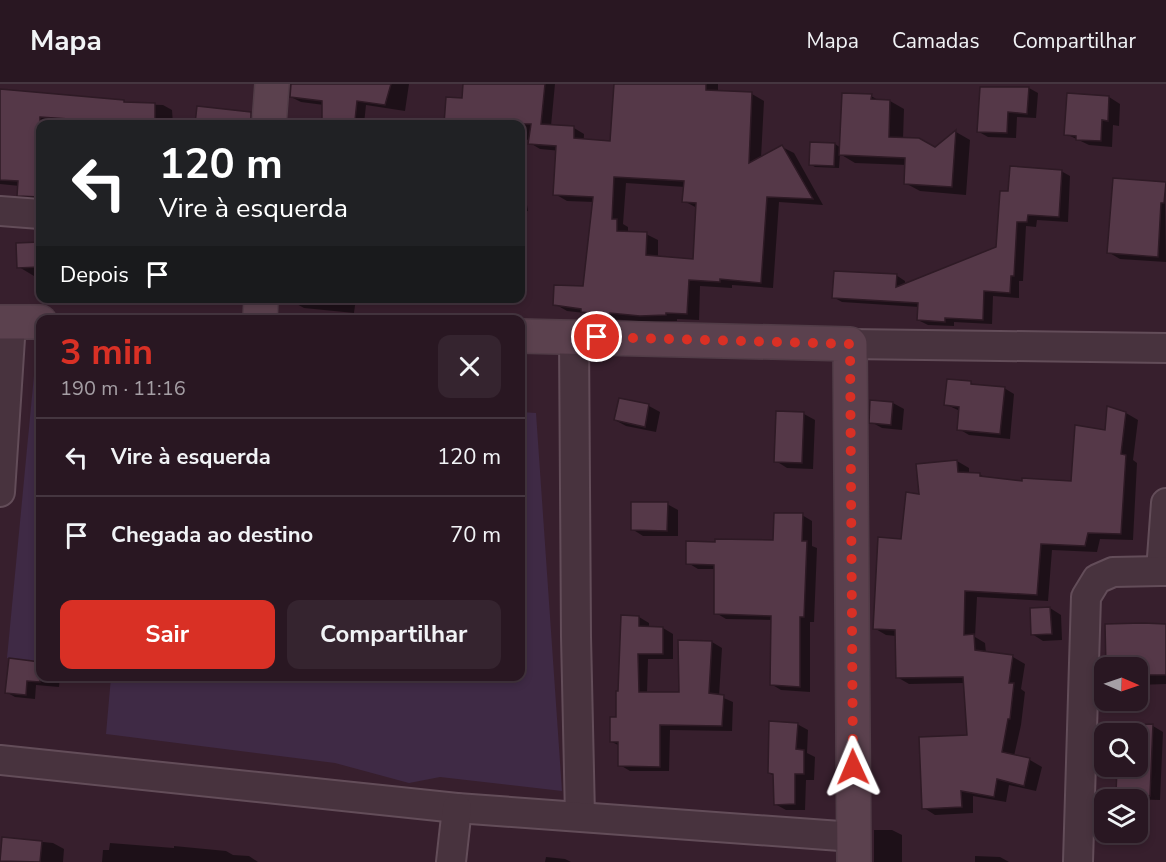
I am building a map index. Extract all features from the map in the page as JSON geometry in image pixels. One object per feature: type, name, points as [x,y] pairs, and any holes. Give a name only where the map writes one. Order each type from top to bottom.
[{"type":"street","points":[[269,120],[272,84]]},
{"type":"street","points":[[0,211],[36,214]]},
{"type":"street","points":[[0,492],[17,322]]},
{"type":"street","points":[[525,336],[850,344],[1166,348]]},
{"type":"street","points":[[574,337],[580,816]]},
{"type":"street","points":[[0,760],[457,808],[580,816],[854,850],[850,344]]},
{"type":"street","points":[[1078,862],[1086,597],[1097,579],[1113,572],[1163,571],[1166,503]]},
{"type":"street","points":[[451,862],[457,808]]},
{"type":"shaded area","points":[[35,365],[36,662],[7,658]]},
{"type":"shaded area","points":[[525,412],[536,413],[562,791],[440,777],[409,783],[335,763],[106,734],[111,681],[525,681]]},
{"type":"building","points":[[291,84],[391,84],[385,105],[357,101],[355,120],[322,120],[322,101],[290,97]]},
{"type":"building","points":[[463,84],[545,84],[541,124],[574,126],[574,138],[610,141],[614,84],[706,84],[706,90],[752,92],[749,163],[782,145],[813,199],[767,197],[761,283],[720,279],[720,282],[689,280],[687,314],[666,313],[666,315],[640,316],[610,313],[610,315],[581,312],[581,309],[553,305],[554,285],[583,286],[593,197],[553,195],[556,146],[528,144],[531,124],[525,124],[525,120],[444,120],[446,97],[462,98]],"holes":[[[614,177],[684,181],[682,202],[696,203],[693,259],[646,255],[647,232],[617,231],[617,219],[612,219]]]},
{"type":"building","points":[[980,87],[1029,87],[1027,114],[1008,112],[1007,133],[977,132]]},
{"type":"building","points":[[0,89],[155,103],[155,120],[85,120],[40,117],[40,120],[36,120],[36,197],[17,196],[18,181],[0,180]]},
{"type":"building","points":[[842,93],[872,94],[871,99],[890,100],[889,137],[919,138],[935,147],[956,130],[952,187],[904,184],[905,158],[839,155]]},
{"type":"building","points":[[1067,93],[1109,96],[1108,121],[1102,120],[1101,141],[1076,140],[1076,136],[1064,135]]},
{"type":"building","points":[[197,106],[251,112],[251,120],[195,120]]},
{"type":"building","points":[[810,142],[835,143],[834,166],[809,165]]},
{"type":"building","points":[[1010,166],[1062,170],[1059,217],[1028,215],[1027,222],[1017,222],[1014,276],[1011,276],[1010,293],[984,291],[983,320],[945,318],[945,322],[917,320],[918,303],[832,298],[834,271],[897,274],[896,287],[996,247],[1000,191],[1008,191]]},
{"type":"building","points":[[1113,178],[1166,182],[1164,203],[1161,203],[1158,257],[1107,253]]},
{"type":"building","points":[[36,242],[36,267],[17,268],[16,243]]},
{"type":"building","points":[[947,379],[1005,387],[1000,434],[957,430],[959,407],[944,405]]},
{"type":"building","points":[[619,398],[649,404],[645,427],[614,420]]},
{"type":"building","points":[[870,400],[893,402],[891,425],[869,423]]},
{"type":"building","points":[[1107,406],[1126,412],[1121,454],[1126,455],[1121,534],[1088,533],[1085,546],[1041,544],[1037,595],[965,591],[964,635],[974,634],[975,650],[1013,655],[1009,683],[1014,683],[1010,719],[1008,719],[1002,752],[1030,758],[1024,786],[997,779],[994,797],[961,791],[962,807],[922,809],[919,737],[967,735],[963,677],[896,678],[895,630],[873,629],[878,537],[901,539],[906,492],[919,494],[916,464],[957,460],[958,472],[980,473],[980,476],[1022,481],[1022,478],[1071,481],[1075,425],[1105,430]]},
{"type":"building","points":[[776,411],[804,412],[802,463],[774,462]]},
{"type":"building","points":[[631,502],[668,502],[667,531],[631,530]]},
{"type":"building","points":[[774,513],[803,513],[802,541],[807,541],[804,617],[800,617],[800,687],[770,685],[771,616],[714,614],[714,565],[686,564],[686,541],[773,540]]},
{"type":"building","points":[[1050,607],[1052,634],[1031,635],[1030,608]]},
{"type":"building","points":[[621,615],[639,616],[639,626],[663,627],[663,654],[638,654],[639,692],[679,692],[678,640],[712,641],[709,693],[724,695],[722,726],[660,725],[660,767],[618,766],[618,742],[610,742],[610,717],[616,717]]},
{"type":"building","points":[[1105,624],[1166,624],[1166,675],[1148,675],[1148,657],[1106,657]]},
{"type":"building","points":[[9,658],[36,661],[36,681],[40,682],[27,681],[26,695],[5,693]]},
{"type":"building","points":[[769,721],[798,723],[796,749],[804,750],[804,774],[795,774],[795,804],[774,805],[773,774],[768,773]]},
{"type":"building","points":[[1148,724],[1153,724],[1150,796],[1148,796],[1148,789],[1116,789],[1117,777],[1148,777]]},
{"type":"building","points":[[2,837],[42,841],[40,862],[0,861]]},
{"type":"route","points":[[597,337],[850,344],[853,767]]}]
